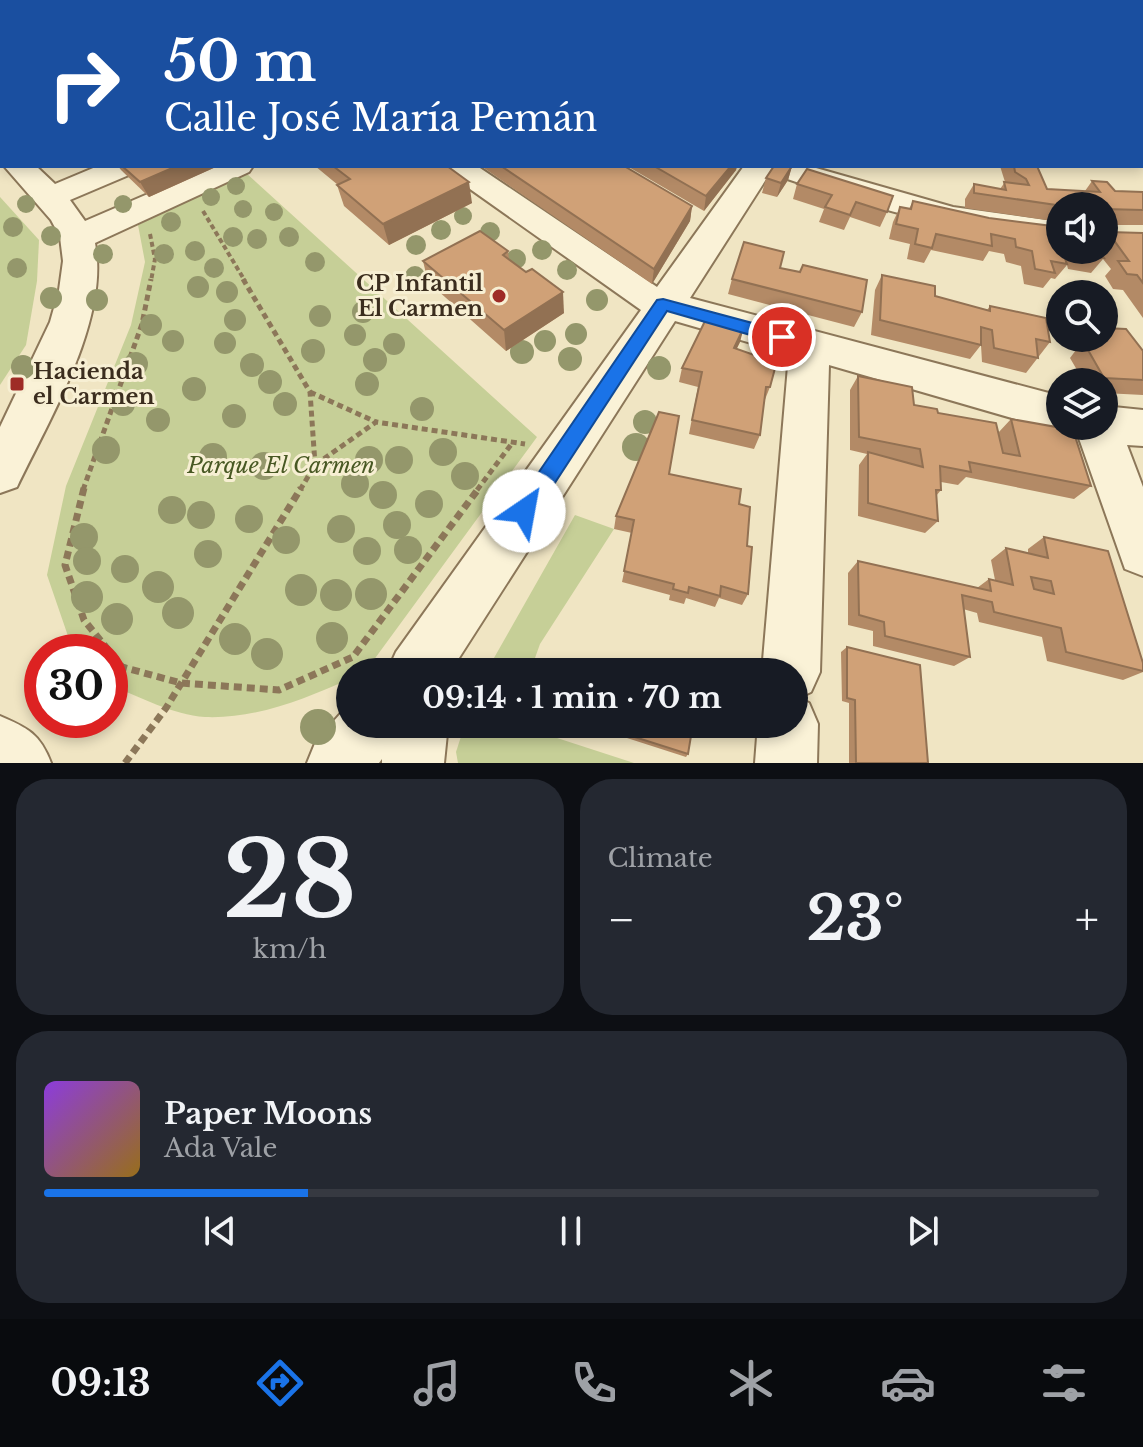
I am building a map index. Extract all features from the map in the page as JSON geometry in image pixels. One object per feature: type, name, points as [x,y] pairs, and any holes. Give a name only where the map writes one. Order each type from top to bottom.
[{"type":"street","points":[[0,473],[62,345],[80,276],[77,238],[50,197],[21,168]]},
{"type":"street","points":[[50,197],[120,168]]},
{"type":"street","points":[[77,238],[234,168]]},
{"type":"street","points":[[460,168],[645,297],[1046,410]]},
{"type":"street","points":[[430,658],[663,304],[704,219],[757,168]]},
{"type":"street","points":[[785,168],[923,209],[1046,231]]},
{"type":"street","points":[[792,658],[810,345]]},
{"type":"street","points":[[1118,425],[1143,428]]},
{"type":"street","points":[[1102,440],[1143,552]]},
{"type":"street","points":[[338,763],[360,738]]},
{"type":"street","points":[[413,763],[416,738]]},
{"type":"street","points":[[786,763],[787,738]]},
{"type":"street","points":[[0,747],[20,763]]},
{"type":"path","points":[[198,204],[310,392],[315,465]]},
{"type":"path","points":[[149,228],[155,259],[142,324],[86,479],[65,565],[84,620],[122,667],[181,683],[279,690],[353,657],[513,442]]},
{"type":"path","points":[[310,392],[376,422],[531,445]]},
{"type":"path","points":[[125,763],[181,683],[315,465],[376,422]]},
{"type":"green space","name":"Parque El Carmen","points":[[246,173],[537,437],[375,658],[336,658],[336,685],[262,711],[224,717],[193,716],[128,692],[128,634],[67,634],[47,575],[66,486],[131,325],[145,262],[138,225]]},
{"type":"green space","points":[[0,197],[39,240],[37,281],[26,345],[0,385]]},
{"type":"green space","points":[[575,515],[614,529],[540,644],[535,658],[494,658]]},
{"type":"green space","points":[[460,738],[557,738],[634,763],[458,763],[456,752]]},
{"type":"building","points":[[124,168],[172,168],[140,182]]},
{"type":"building","points":[[336,168],[450,168],[469,182],[383,224],[337,185],[350,179]]},
{"type":"building","points":[[504,168],[627,168],[692,206],[654,269]]},
{"type":"building","points":[[657,168],[729,168],[706,196]]},
{"type":"building","points":[[773,168],[791,168],[781,183],[766,178]]},
{"type":"building","points":[[1014,168],[1038,168],[1047,189],[1100,192],[1046,192],[1046,204],[974,193],[974,184],[1006,190],[1004,182],[1029,185],[1015,172]]},
{"type":"building","points":[[807,169],[893,196],[887,212],[856,202],[850,215],[825,207],[832,195],[797,184]]},
{"type":"building","points":[[1092,181],[1107,182],[1115,191],[1143,192],[1143,210],[1118,209],[1118,192],[1100,192]]},
{"type":"building","points":[[913,201],[989,218],[1046,225],[1046,264],[1052,264],[1055,273],[1035,269],[1032,251],[1016,247],[1015,239],[991,234],[992,246],[936,234],[932,248],[915,244],[918,229],[896,224],[900,207],[911,209]]},
{"type":"building","points":[[480,231],[508,251],[503,255],[526,272],[532,269],[563,292],[504,330],[423,261]]},
{"type":"building","points":[[1118,232],[1143,233],[1143,283],[1137,275],[1127,274],[1118,261],[1129,261],[1118,246]]},
{"type":"building","points":[[744,242],[784,252],[780,268],[800,272],[803,265],[867,280],[862,312],[732,279]]},
{"type":"building","points":[[882,275],[935,286],[935,296],[990,311],[990,306],[1046,318],[1046,341],[1036,339],[1038,358],[994,348],[992,330],[981,327],[981,345],[880,320]]},
{"type":"building","points":[[707,317],[744,327],[734,348],[754,355],[755,352],[778,357],[770,387],[766,387],[760,435],[692,420],[702,372],[682,368]]},
{"type":"building","points":[[1118,329],[1126,329],[1143,351],[1143,380],[1118,379],[1118,368],[1098,368],[1089,352],[1118,352]]},
{"type":"building","points":[[858,376],[912,387],[914,405],[937,409],[938,413],[996,423],[1003,453],[1020,456],[1011,419],[1046,425],[1046,440],[1076,440],[1091,486],[969,462],[971,472],[940,466],[941,490],[936,490],[938,521],[868,503],[868,452],[923,467],[920,449],[859,437]]},
{"type":"building","points":[[659,412],[679,416],[669,474],[741,489],[739,504],[750,507],[747,546],[752,547],[748,594],[721,586],[720,596],[689,587],[688,593],[673,589],[674,584],[624,571],[634,520],[616,516]]},
{"type":"building","points":[[1044,537],[1108,551],[1143,671],[1066,652],[1061,628],[994,612],[992,602],[962,595],[970,657],[885,636],[884,622],[859,615],[858,561],[991,591],[989,579],[1013,585],[1006,548],[1048,558]],"holes":[[[1031,577],[1051,581],[1054,594],[1034,589]]]},
{"type":"building","points":[[847,647],[920,665],[928,763],[856,763],[855,700],[847,698]]},
{"type":"building","points":[[638,738],[691,738],[688,754]]},
{"type":"place","name":"CP Infantil El Carmen","points":[[499,296]]},
{"type":"place","name":"Hacienda el Carmen","points":[[17,384]]},
{"type":"route","points":[[524,511],[663,304],[782,337]]}]
